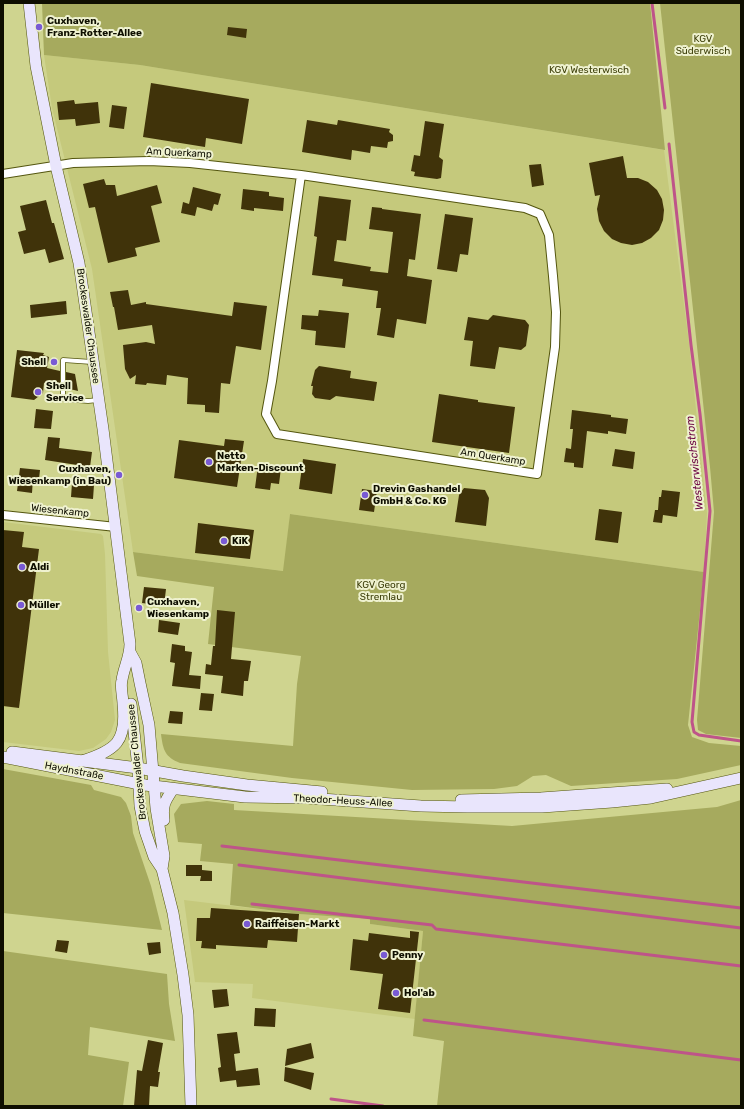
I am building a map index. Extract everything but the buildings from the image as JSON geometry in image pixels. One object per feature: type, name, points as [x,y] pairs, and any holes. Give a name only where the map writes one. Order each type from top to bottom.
[{"type":"street","name":"Brockeswalder Chaussee","points":[[29,3],[36,66],[56,166],[79,263],[126,610],[130,652],[126,668],[145,769],[146,785],[140,806],[145,831],[154,857],[162,869],[177,933],[188,1015],[191,1106]]},
{"type":"street","name":"Am Querkamp","points":[[3,174],[73,163],[183,162],[301,175],[525,208],[540,214],[549,235],[554,276],[556,312],[555,347],[537,474],[277,434],[266,414],[301,175]]},
{"type":"street","name":"Wiesenkamp","points":[[3,515],[116,528]]},
{"type":"street","name":"Brockeswalder Chaussee","points":[[130,652],[136,663],[149,725],[145,769],[146,785],[156,808],[164,856],[162,869]]},
{"type":"street","points":[[82,761],[105,753],[120,737],[125,719],[122,680],[126,668]]},
{"type":"street","name":"Haydnstraße","points":[[3,752],[145,769]]},
{"type":"street","name":"Haydnstraße","points":[[3,757],[146,785]]},
{"type":"street","name":"Theodor-Heuss-Allee","points":[[145,769],[247,785],[409,800],[542,802]]},
{"type":"street","name":"Theodor-Heuss-Allee","points":[[146,785],[245,797],[307,798],[428,806],[508,808],[542,802],[654,789],[697,788],[741,778]]},
{"type":"street","points":[[164,856],[167,849],[163,809],[165,802],[173,789]]},
{"type":"lane","points":[[93,362],[63,360],[63,399],[88,401],[98,400]]},
{"type":"shaded area","points":[[44,55],[140,65],[664,150],[689,343],[707,513],[704,572],[290,514],[284,571],[133,552],[92,269],[52,108]]},
{"type":"shaded area","points":[[3,522],[101,534],[103,536],[105,554],[108,652],[115,720],[111,732],[106,739],[93,748],[79,751],[3,742]]},
{"type":"shaded area","points":[[184,900],[299,914],[370,919],[370,924],[423,931],[415,1019],[252,998],[253,984],[195,982]]},
{"type":"green space","name":"KGV Westerwisch","points":[[42,3],[650,3],[665,150],[140,65],[44,55]]},
{"type":"green space","name":"KGV Süderwisch","points":[[660,3],[741,3],[741,738],[706,734],[698,730],[697,720],[714,512]]},
{"type":"green space","name":"KGV Georg Stremlau","points":[[290,514],[704,572],[688,725],[692,737],[709,743],[741,746],[741,765],[677,779],[571,786],[546,775],[533,776],[517,786],[494,789],[412,790],[292,778],[180,763],[175,761],[164,749],[161,734],[293,746],[297,684],[301,656],[208,644],[214,587],[137,576],[133,552],[283,571]]},
{"type":"green space","points":[[3,769],[91,785],[94,790],[121,797],[126,803],[131,816],[133,833],[151,886],[162,930],[3,913]]},
{"type":"green space","points":[[741,800],[741,1106],[437,1106],[444,1041],[413,1036],[423,931],[370,924],[370,919],[299,914],[230,905],[233,864],[200,861],[202,844],[178,842],[174,814],[181,804],[207,801],[234,804],[234,810],[512,826],[717,807]]},
{"type":"green space","points":[[3,951],[167,974],[169,1004],[175,1041],[90,1027],[88,1055],[129,1062],[123,1106],[3,1106]]},
{"type":"waterway","name":"Westerwischstrom","points":[[652,3],[665,108]]},
{"type":"waterway","name":"Westerwischstrom","points":[[669,144],[710,511],[692,722],[694,732],[699,735],[741,741]]},
{"type":"waterway","points":[[222,846],[741,908]]},
{"type":"waterway","points":[[239,865],[741,928]]},
{"type":"waterway","points":[[252,904],[432,925],[436,929],[741,966]]},
{"type":"waterway","points":[[424,1020],[741,1060]]},
{"type":"waterway","points":[[331,1099],[383,1106]]},
{"type":"place","name":"Cuxhaven, Franz-Rotter-Allee","points":[[39,27]]},
{"type":"place","name":"Shell","points":[[54,362]]},
{"type":"place","name":"Shell Service","points":[[38,392]]},
{"type":"place","name":"Netto Marken-Discount","points":[[209,462]]},
{"type":"place","name":"Cuxhaven, Wiesenkamp (in Bau)","points":[[119,475]]},
{"type":"place","name":"Drevin Gashandel GmbH & Co. KG","points":[[365,495]]},
{"type":"place","name":"KiK","points":[[224,541]]},
{"type":"place","name":"Aldi","points":[[22,567]]},
{"type":"place","name":"Müller","points":[[21,605]]},
{"type":"place","name":"Cuxhaven, Wiesenkamp","points":[[139,608]]},
{"type":"place","name":"Raiffeisen-Markt","points":[[247,924]]},
{"type":"place","name":"Penny","points":[[384,955]]},
{"type":"place","name":"Hol'ab","points":[[396,993]]}]
